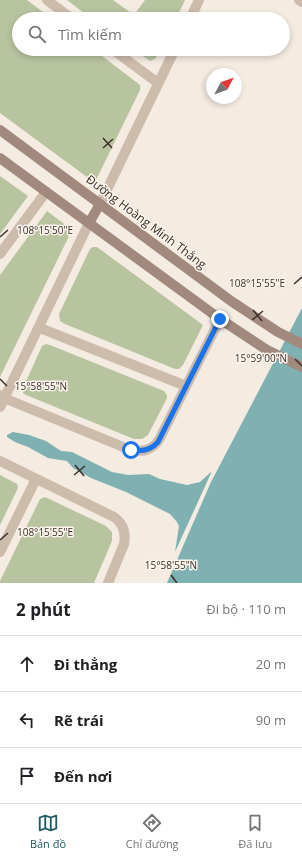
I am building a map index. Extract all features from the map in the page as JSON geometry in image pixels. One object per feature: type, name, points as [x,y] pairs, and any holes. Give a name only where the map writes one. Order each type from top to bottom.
[{"type":"main road","name":"Đường Hoàng Minh Thắng","points":[[0,130],[231,301],[278,332],[302,344]]},
{"type":"main road","points":[[0,158],[220,319],[267,350],[302,367]]},
{"type":"main road","points":[[89,224],[100,204]]},
{"type":"street","points":[[47,0],[63,12]]},
{"type":"street","points":[[193,12],[199,0]]},
{"type":"street","points":[[298,0],[302,2]]},
{"type":"street","points":[[121,56],[158,83]]},
{"type":"street","points":[[100,204],[172,56]]},
{"type":"street","points":[[0,254],[46,192]]},
{"type":"street","points":[[89,224],[40,328],[1,400],[128,449],[143,451],[151,448],[158,442],[220,319]]},
{"type":"street","points":[[40,328],[186,386]]},
{"type":"street","points":[[0,461],[114,517],[119,521],[123,526],[125,538],[124,544],[108,583]]},
{"type":"street","points":[[0,552],[36,479]]},
{"type":"green space","points":[[0,0],[27,0],[43,12],[12,12],[12,56],[102,56],[140,85],[140,90],[96,180],[91,180],[0,113]]},
{"type":"green space","points":[[67,0],[113,0],[130,12],[83,12]]},
{"type":"green space","points":[[145,0],[185,0],[179,12],[136,12]]},
{"type":"green space","points":[[143,56],[157,56],[155,59],[150,61]]},
{"type":"green space","points":[[0,176],[28,196],[0,234]]},
{"type":"green space","points":[[47,211],[72,230],[0,377],[0,275]]},
{"type":"green space","points":[[97,247],[203,325],[183,365],[179,369],[175,369],[60,321],[59,314],[90,249]]},
{"type":"green space","points":[[46,344],[164,391],[167,398],[148,435],[142,439],[134,439],[23,393],[23,388],[42,346]]},
{"type":"green space","points":[[0,475],[17,484],[18,488],[0,525]]},
{"type":"green space","points":[[45,497],[106,526],[112,532],[112,541],[94,583],[0,583],[40,499]]},
{"type":"water","points":[[302,308],[302,583],[167,583],[211,482]]},
{"type":"water","points":[[13,432],[29,435],[46,441],[61,451],[72,452],[112,472],[128,475],[149,474],[160,479],[187,485],[200,482],[212,471],[175,552],[179,526],[170,514],[126,492],[91,478],[73,468],[67,461],[48,458],[15,442],[7,437],[7,435]]},
{"type":"route","points":[[131,450],[143,451],[151,448],[158,442],[220,319]]}]
